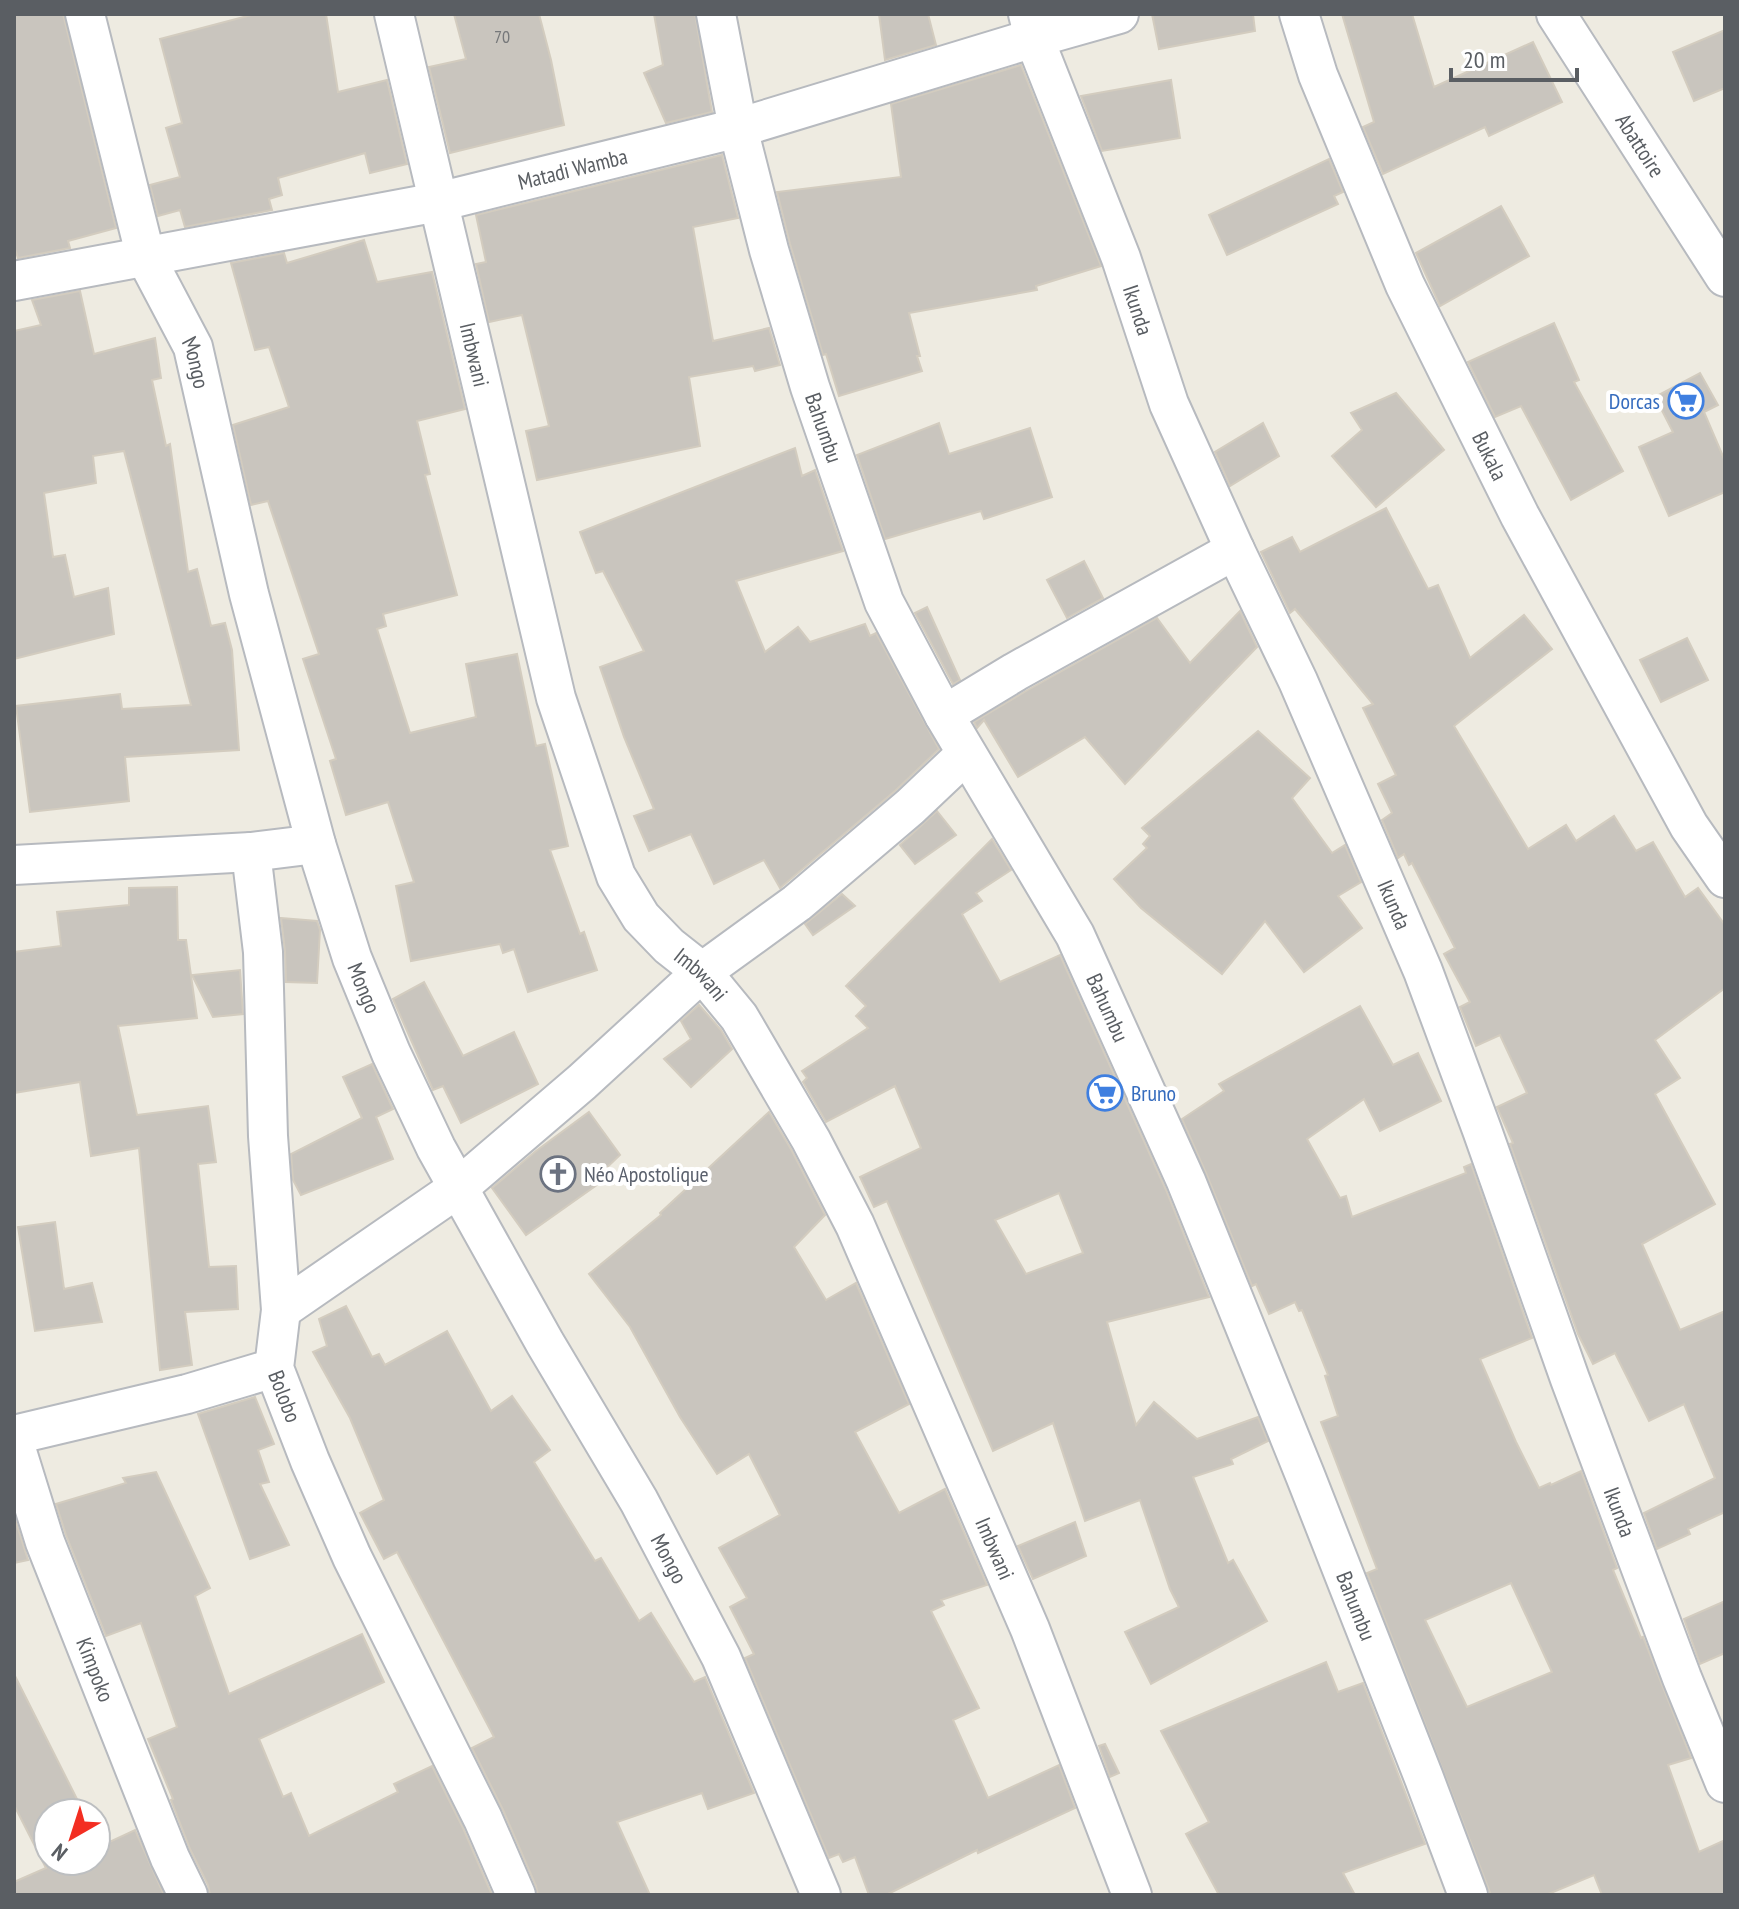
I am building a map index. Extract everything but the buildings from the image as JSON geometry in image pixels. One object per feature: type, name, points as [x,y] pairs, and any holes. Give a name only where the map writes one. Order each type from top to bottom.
[{"type":"street","name":"Mongo","points":[[85,14],[146,258],[193,347],[249,594],[316,844],[352,958],[391,1053],[458,1188],[639,1501],[721,1657],[821,1895]]},
{"type":"street","name":"Imbwani","points":[[394,14],[556,698],[616,876],[641,917],[669,946],[702,972],[739,1017],[811,1140],[855,1225],[1030,1629],[1132,1895]]},
{"type":"street","name":"Bahumbu","points":[[716,14],[738,128],[769,250],[810,387],[884,602],[966,754],[1075,935],[1186,1181],[1305,1475],[1468,1895]]},
{"type":"street","name":"Matadi Wamba","points":[[14,281],[438,202],[738,128],[1031,26],[1119,14]]},
{"type":"street","name":"Bukala","points":[[1299,14],[1318,75],[1412,299],[1527,530],[1689,826],[1725,878]]},
{"type":"street","name":"Abattoire","points":[[1556,14],[1725,277]]},
{"type":"street","name":"Ikunda","points":[[1031,26],[1121,258],[1169,404],[1304,694],[1423,971],[1592,1439],[1725,1783]]},
{"type":"street","points":[[944,715],[1235,550]]},
{"type":"street","points":[[281,1310],[458,1188],[582,1082],[702,972],[797,903],[910,807],[966,754]]},
{"type":"street","points":[[14,865],[251,852],[316,844]]},
{"type":"street","name":"Bolobo","points":[[251,852],[263,952],[268,1136],[281,1310],[274,1368],[352,1557],[483,1819],[516,1895]]},
{"type":"street","points":[[14,1435],[187,1394],[274,1368]]},
{"type":"street","name":"Kimpoko","points":[[14,1442],[45,1542],[170,1858],[188,1895]]},
{"type":"place","name":"Dorcas","points":[[1686,401]]},
{"type":"place","name":"Bruno","points":[[1105,1093]]},
{"type":"place","name":"Néo Apostolique","points":[[558,1174]]}]
